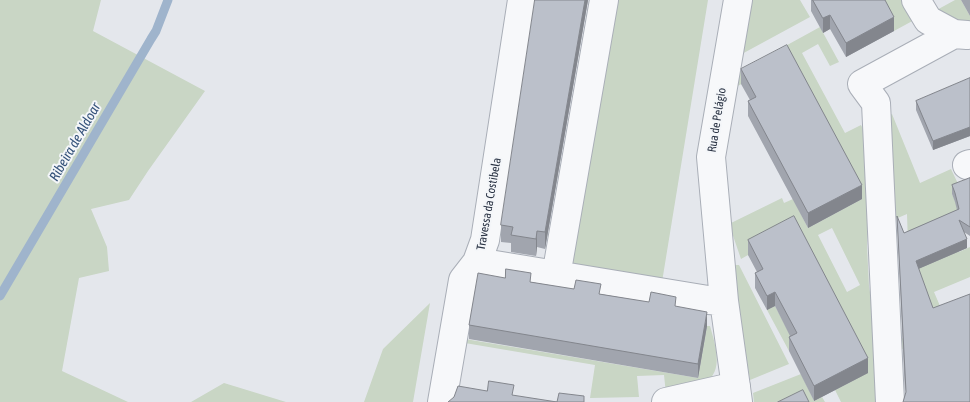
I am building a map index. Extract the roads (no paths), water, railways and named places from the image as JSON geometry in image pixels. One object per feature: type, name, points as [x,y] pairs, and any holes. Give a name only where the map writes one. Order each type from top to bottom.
[{"type":"street","name":"Travessa da Costibela","points":[[442,402],[463,280],[478,262],[485,240],[522,0]]},
{"type":"street","points":[[556,276],[604,0]]},
{"type":"street","name":"Rua de Pelágio","points":[[666,402],[737,394],[724,301],[711,157],[738,0]]},
{"type":"street","points":[[916,0],[928,20],[962,34]]},
{"type":"street","points":[[890,402],[876,103],[862,84],[962,34]]},
{"type":"street","points":[[478,262],[556,276],[724,301]]},
{"type":"waterway","name":"Ribeira de Aldoar","points":[[0,296],[156,31],[168,0]]}]
